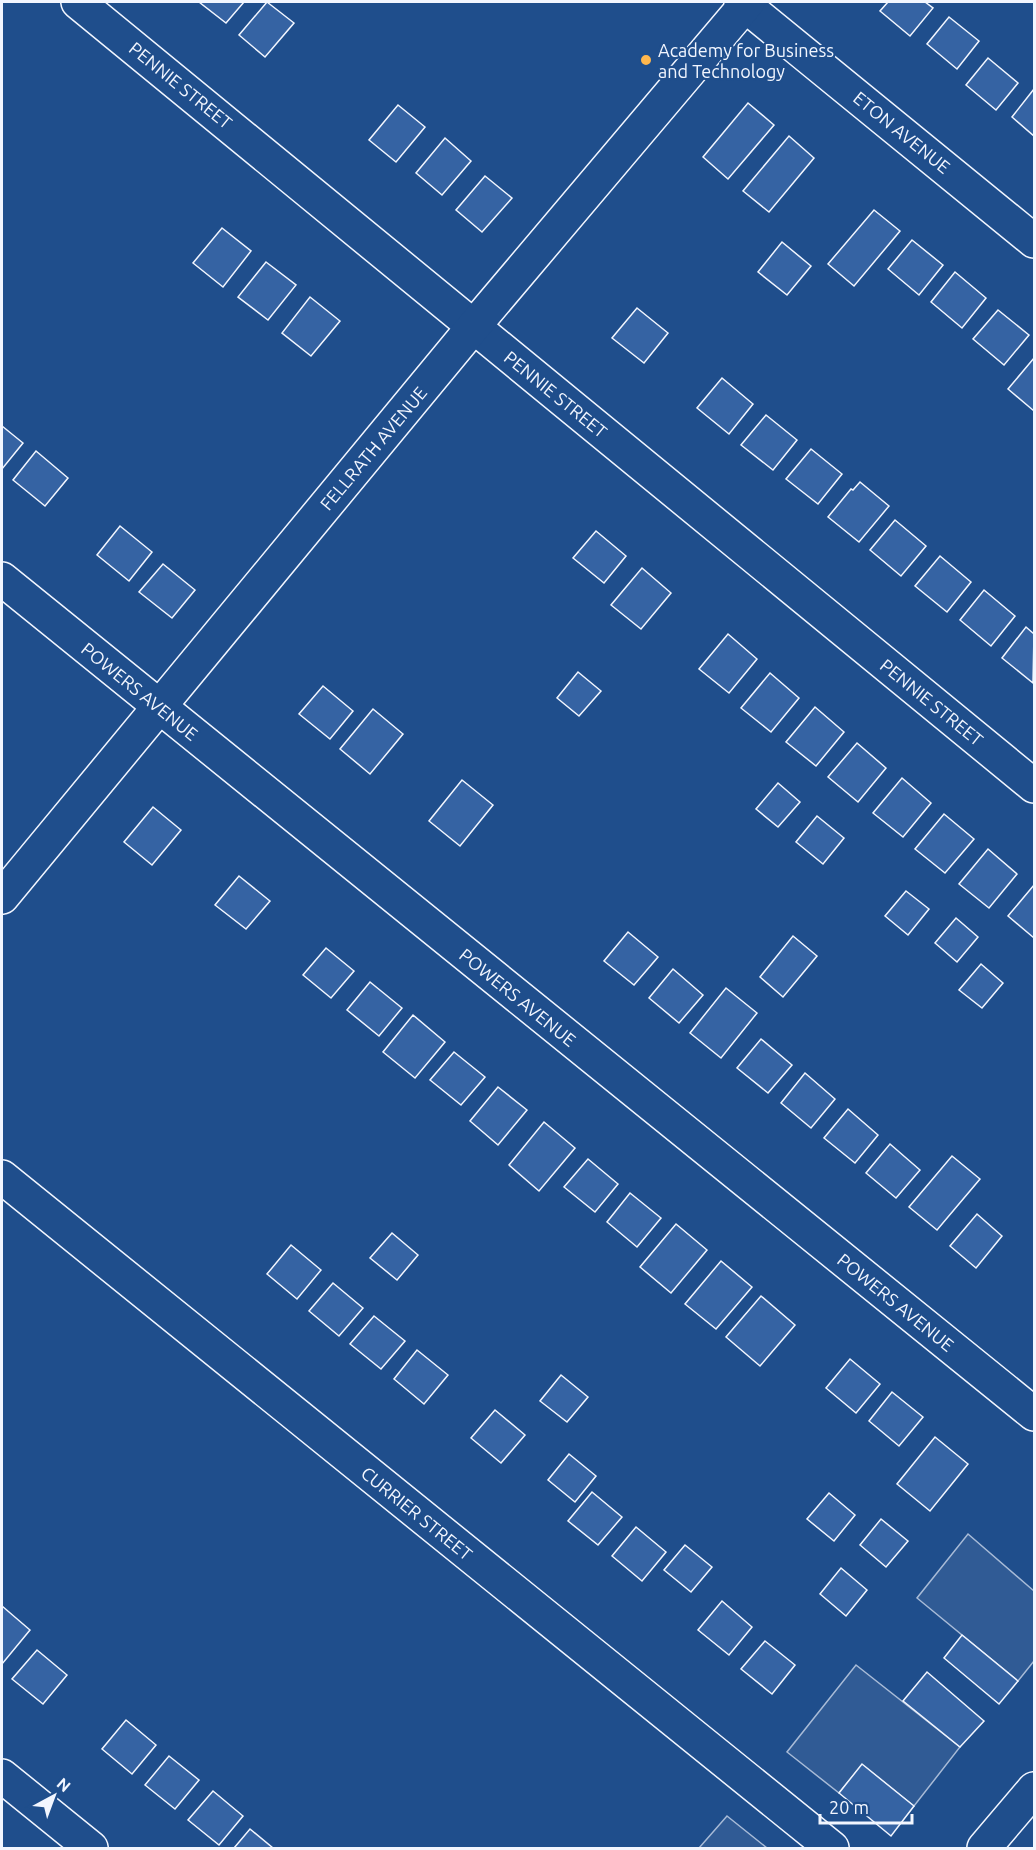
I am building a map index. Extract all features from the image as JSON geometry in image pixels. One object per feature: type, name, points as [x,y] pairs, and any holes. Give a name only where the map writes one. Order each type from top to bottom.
[{"type":"street","name":"PENNIE STREET","points":[[78,2],[1035,786]]},
{"type":"street","name":"FELLRATH AVENUE","points":[[2,897],[744,3]]},
{"type":"street","name":"ETON AVENUE","points":[[744,3],[1035,241]]},
{"type":"street","name":"POWERS AVENUE","points":[[2,579],[1035,1414]]},
{"type":"street","name":"CURRIER STREET","points":[[2,1177],[832,1848]]},
{"type":"street","points":[[2,1776],[91,1848]]},
{"type":"street","points":[[984,1848],[1035,1789]]},
{"type":"shaded area","points":[[968,1534],[1034,1591],[1034,1661],[1018,1681],[917,1598]]},
{"type":"shaded area","points":[[856,1665],[960,1747],[914,1806],[862,1765],[839,1793],[787,1752]]},
{"type":"shaded area","points":[[727,1816],[767,1848],[699,1848]]},
{"type":"building","points":[[199,2],[244,2],[226,23]]},
{"type":"building","points":[[267,2],[294,23],[265,57],[239,35]]},
{"type":"building","points":[[888,2],[925,2],[933,8],[910,36],[880,11]]},
{"type":"building","points":[[949,17],[979,41],[957,69],[927,44]]},
{"type":"building","points":[[988,58],[1018,83],[996,110],[966,85]]},
{"type":"building","points":[[1034,89],[1034,136],[1012,117]]},
{"type":"building","points":[[748,103],[774,125],[728,179],[703,157]]},
{"type":"building","points":[[398,105],[425,127],[396,162],[369,140]]},
{"type":"building","points":[[789,136],[814,158],[769,212],[743,191]]},
{"type":"building","points":[[445,138],[471,161],[442,195],[416,173]]},
{"type":"building","points":[[485,176],[512,198],[482,232],[456,210]]},
{"type":"building","points":[[874,210],[900,231],[854,286],[828,264]]},
{"type":"building","points":[[222,228],[251,251],[223,287],[193,263]]},
{"type":"building","points":[[912,240],[943,265],[919,295],[888,269]]},
{"type":"building","points":[[782,242],[811,266],[787,295],[758,272]]},
{"type":"building","points":[[266,262],[296,285],[268,320],[238,297]]},
{"type":"building","points":[[955,272],[986,298],[962,328],[931,302]]},
{"type":"building","points":[[310,297],[340,321],[311,356],[282,333]]},
{"type":"building","points":[[637,308],[668,333],[644,363],[612,338]]},
{"type":"building","points":[[998,310],[1029,335],[1004,365],[973,339]]},
{"type":"building","points":[[1034,358],[1034,411],[1008,389]]},
{"type":"building","points":[[722,378],[753,404],[729,434],[697,408]]},
{"type":"building","points":[[766,415],[797,440],[773,470],[741,445]]},
{"type":"building","points":[[2,426],[23,443],[2,469]]},
{"type":"building","points":[[811,449],[842,474],[818,504],[786,479]]},
{"type":"building","points":[[36,451],[68,478],[45,506],[13,480]]},
{"type":"building","points":[[860,482],[889,506],[859,542],[828,517],[851,489],[853,490]]},
{"type":"building","points":[[895,520],[926,546],[901,576],[870,550]]},
{"type":"building","points":[[120,526],[152,552],[129,581],[97,555]]},
{"type":"building","points":[[596,531],[626,556],[604,583],[573,558]]},
{"type":"building","points":[[940,556],[971,582],[947,612],[915,586]]},
{"type":"building","points":[[163,564],[195,590],[172,618],[139,592]]},
{"type":"building","points":[[642,568],[671,593],[641,629],[611,605]]},
{"type":"building","points":[[984,590],[1015,616],[991,646],[960,620]]},
{"type":"building","points":[[1026,627],[1034,634],[1033,683],[1002,658]]},
{"type":"building","points":[[728,634],[757,659],[729,693],[699,669]]},
{"type":"building","points":[[578,672],[601,691],[579,716],[557,698]]},
{"type":"building","points":[[770,673],[799,698],[771,732],[741,708]]},
{"type":"building","points":[[323,686],[353,711],[330,739],[299,714]]},
{"type":"building","points":[[815,707],[844,732],[816,766],[786,742]]},
{"type":"building","points":[[373,709],[403,734],[370,774],[340,749]]},
{"type":"building","points":[[857,743],[886,768],[858,802],[828,777]]},
{"type":"building","points":[[902,778],[931,803],[903,837],[873,813]]},
{"type":"building","points":[[462,780],[493,805],[460,846],[429,821]]},
{"type":"building","points":[[778,783],[800,802],[778,827],[756,809]]},
{"type":"building","points":[[153,807],[181,830],[152,865],[124,842]]},
{"type":"building","points":[[944,814],[974,839],[945,873],[915,849]]},
{"type":"building","points":[[817,816],[844,838],[823,864],[796,842]]},
{"type":"building","points":[[988,849],[1017,874],[989,908],[959,884]]},
{"type":"building","points":[[239,876],[270,901],[246,929],[215,905]]},
{"type":"building","points":[[1034,885],[1034,938],[1008,916]]},
{"type":"building","points":[[906,891],[929,909],[908,935],[885,916]]},
{"type":"building","points":[[956,918],[978,937],[957,962],[935,943]]},
{"type":"building","points":[[628,932],[658,957],[634,985],[604,961]]},
{"type":"building","points":[[793,936],[817,956],[783,997],[760,977]]},
{"type":"building","points":[[326,948],[354,971],[331,998],[303,975]]},
{"type":"building","points":[[981,964],[1003,983],[982,1008],[959,990]]},
{"type":"building","points":[[673,969],[703,995],[679,1023],[649,998]]},
{"type":"building","points":[[370,982],[402,1008],[379,1036],[347,1010]]},
{"type":"building","points":[[726,988],[757,1013],[721,1058],[690,1033]]},
{"type":"building","points":[[413,1015],[445,1042],[415,1078],[383,1052]]},
{"type":"building","points":[[761,1039],[792,1065],[768,1093],[737,1068]]},
{"type":"building","points":[[454,1052],[485,1077],[461,1105],[430,1080]]},
{"type":"building","points":[[805,1073],[835,1099],[811,1128],[781,1103]]},
{"type":"building","points":[[498,1087],[527,1110],[498,1145],[470,1121]]},
{"type":"building","points":[[848,1109],[878,1135],[855,1163],[824,1138]]},
{"type":"building","points":[[544,1122],[575,1148],[539,1191],[509,1165]]},
{"type":"building","points":[[890,1144],[920,1170],[896,1198],[866,1173]]},
{"type":"building","points":[[952,1156],[980,1179],[937,1230],[909,1207]]},
{"type":"building","points":[[588,1159],[618,1184],[595,1212],[564,1187]]},
{"type":"building","points":[[630,1193],[661,1218],[637,1247],[607,1222]]},
{"type":"building","points":[[977,1214],[1002,1236],[976,1268],[950,1246]]},
{"type":"building","points":[[676,1224],[707,1250],[671,1293],[640,1267]]},
{"type":"building","points":[[392,1233],[418,1255],[397,1280],[370,1258]]},
{"type":"building","points":[[291,1245],[321,1270],[297,1299],[267,1274]]},
{"type":"building","points":[[721,1261],[752,1287],[716,1329],[685,1304]]},
{"type":"building","points":[[333,1283],[363,1308],[339,1336],[309,1311]]},
{"type":"building","points":[[761,1296],[795,1325],[760,1366],[726,1337]]},
{"type":"building","points":[[374,1316],[405,1341],[381,1369],[350,1344]]},
{"type":"building","points":[[417,1350],[448,1375],[424,1404],[394,1379]]},
{"type":"building","points":[[850,1359],[880,1384],[856,1413],[826,1388]]},
{"type":"building","points":[[561,1375],[588,1397],[567,1422],[540,1401]]},
{"type":"building","points":[[892,1392],[923,1417],[899,1446],[869,1421]]},
{"type":"building","points":[[495,1410],[525,1435],[501,1463],[471,1438]]},
{"type":"building","points":[[935,1437],[968,1464],[930,1511],[897,1484]]},
{"type":"building","points":[[569,1454],[596,1476],[575,1502],[548,1480]]},
{"type":"building","points":[[592,1492],[622,1517],[598,1545],[568,1521]]},
{"type":"building","points":[[829,1493],[855,1515],[834,1541],[807,1519]]},
{"type":"building","points":[[881,1519],[908,1541],[886,1567],[860,1545]]},
{"type":"building","points":[[636,1527],[666,1552],[642,1581],[612,1556]]},
{"type":"building","points":[[685,1545],[712,1567],[691,1592],[664,1570]]},
{"type":"building","points":[[841,1568],[867,1590],[846,1616],[820,1594]]},
{"type":"building","points":[[722,1601],[752,1627],[729,1655],[698,1630]]},
{"type":"building","points":[[2,1606],[30,1630],[2,1664]]},
{"type":"building","points":[[962,1635],[1018,1681],[999,1704],[944,1658]]},
{"type":"building","points":[[765,1641],[795,1665],[772,1694],[741,1669]]},
{"type":"building","points":[[37,1650],[67,1675],[43,1704],[12,1679]]},
{"type":"building","points":[[927,1672],[984,1721],[960,1747],[903,1701]]},
{"type":"building","points":[[126,1720],[156,1745],[132,1774],[102,1749]]},
{"type":"building","points":[[169,1756],[199,1780],[175,1809],[145,1785]]},
{"type":"building","points":[[862,1764],[914,1806],[891,1836],[839,1793]]},
{"type":"building","points":[[213,1791],[243,1816],[219,1845],[188,1820]]},
{"type":"building","points":[[250,1829],[273,1848],[234,1848]]},
{"type":"place","name":"Academy for Business and Technology","points":[[646,60]]}]
